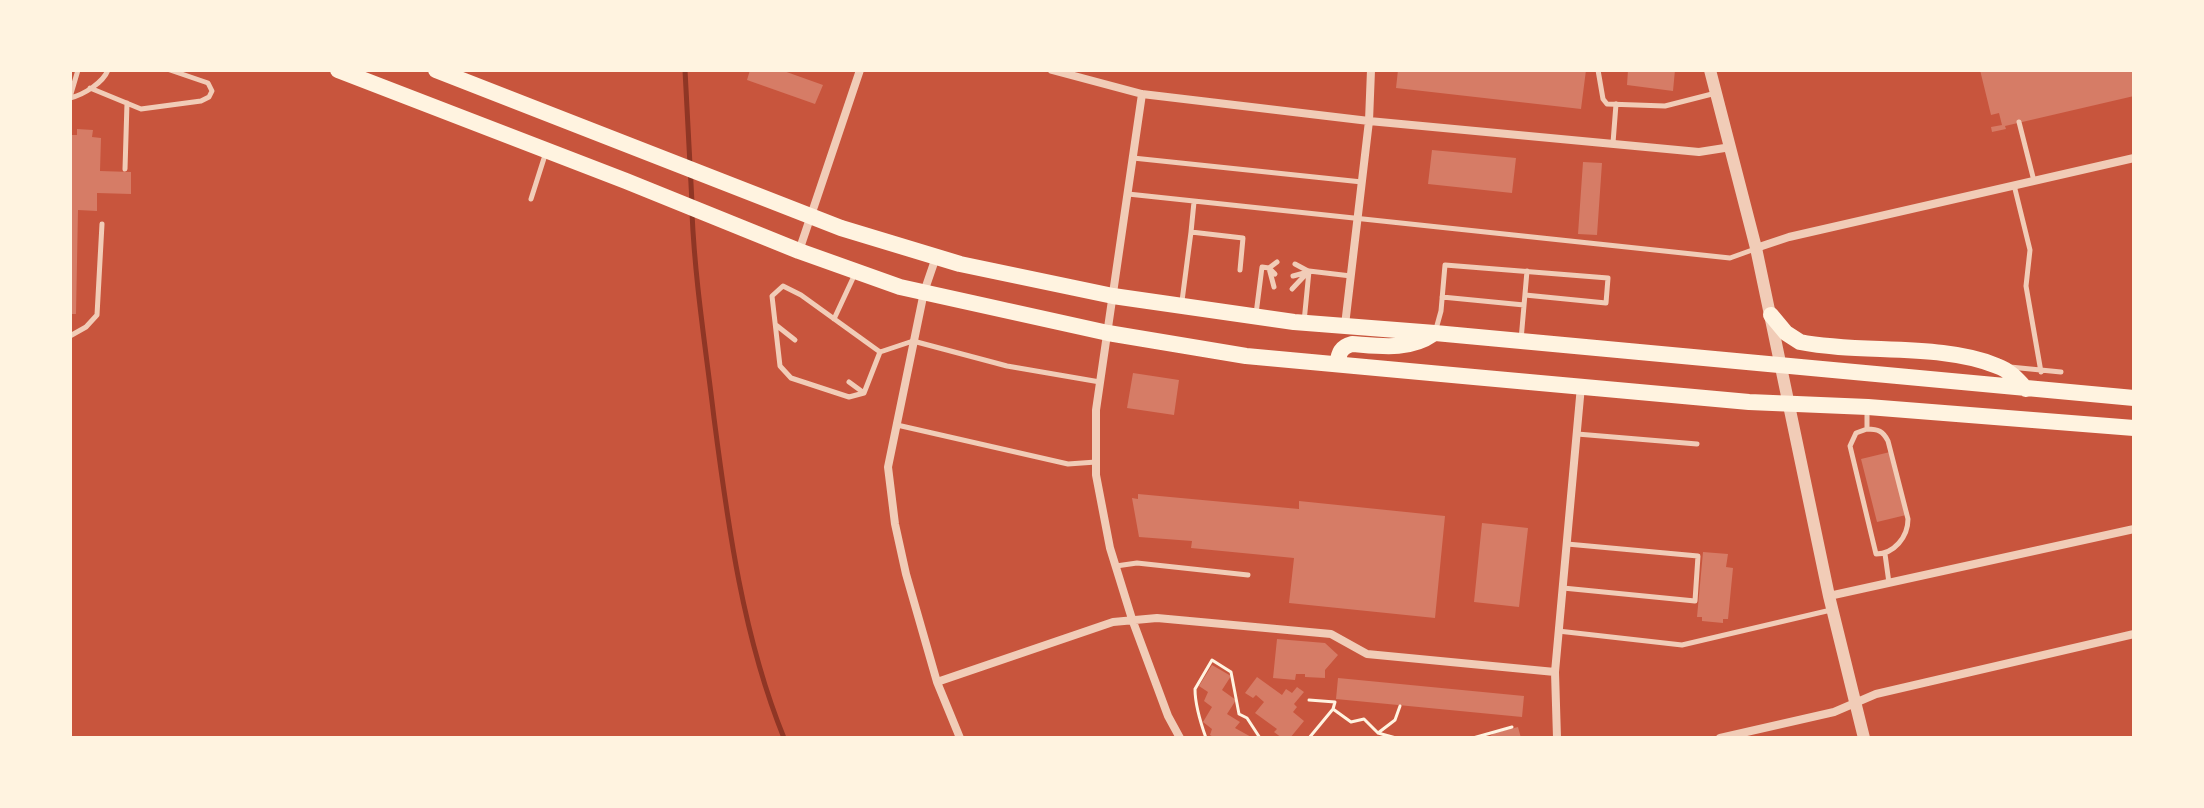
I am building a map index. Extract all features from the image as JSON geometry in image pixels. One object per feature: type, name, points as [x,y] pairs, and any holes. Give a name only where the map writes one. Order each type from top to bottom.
[{"type":"main road","points":[[338,70],[856,271],[924,292],[1108,333],[1246,356],[1788,405],[1868,407],[2134,428]]},
{"type":"main road","points":[[436,70],[810,217],[960,264],[1113,296],[1303,323],[2134,398]]},
{"type":"main road","points":[[1771,315],[1786,333],[1800,342],[1955,355],[1997,366],[2016,377],[2026,389]]},
{"type":"main road","points":[[1337,364],[1344,346],[1395,347],[1424,341],[1435,333]]},
{"type":"main road","points":[[2112,427],[2134,439]]},
{"type":"street","points":[[799,251],[860,70]]},
{"type":"street","points":[[1052,70],[1142,94],[1369,121],[1699,152],[1731,147]]},
{"type":"street","points":[[1345,325],[1369,121],[1371,70]]},
{"type":"street","points":[[1710,70],[1756,248],[1832,610],[1864,738]]},
{"type":"street","points":[[1142,94],[1096,410],[1096,475],[1115,566],[1168,716],[1180,738]]},
{"type":"street","points":[[1756,248],[1789,237],[2134,158]]},
{"type":"street","points":[[936,256],[924,292],[888,467],[895,524],[937,682],[960,738]]},
{"type":"street","points":[[1557,738],[1555,672],[1581,386]]},
{"type":"street","points":[[1829,596],[2134,529]]},
{"type":"street","points":[[937,682],[1113,622],[1157,618],[1331,634],[1367,654],[1555,672]]},
{"type":"street","points":[[1720,738],[1834,712],[1876,694],[2134,634]]},
{"type":"lane","points":[[70,98],[78,70]]},
{"type":"lane","points":[[70,98],[90,88],[106,76],[108,70]]},
{"type":"lane","points":[[90,88],[141,109],[201,101],[209,97],[212,91],[208,83],[170,70]]},
{"type":"lane","points":[[1598,70],[1603,99],[1607,104],[1665,106],[1716,93]]},
{"type":"lane","points":[[125,169],[127,103]]},
{"type":"lane","points":[[1613,144],[1616,104]]},
{"type":"lane","points":[[2019,122],[2034,181]]},
{"type":"lane","points":[[531,199],[547,151]]},
{"type":"lane","points":[[1133,158],[1362,182]]},
{"type":"lane","points":[[2014,185],[2030,250],[2026,286],[2041,372]]},
{"type":"lane","points":[[1128,194],[1730,258],[1756,248]]},
{"type":"lane","points":[[1182,306],[1194,201]]},
{"type":"lane","points":[[70,336],[86,327],[97,315],[102,224]]},
{"type":"lane","points":[[1191,232],[1243,238],[1240,270]]},
{"type":"lane","points":[[1269,268],[1277,262]]},
{"type":"lane","points":[[1295,264],[1309,271],[1351,276]]},
{"type":"lane","points":[[1435,333],[1445,265],[1608,278],[1606,303],[1525,295]]},
{"type":"lane","points":[[1255,317],[1262,267],[1269,268],[1275,274]]},
{"type":"lane","points":[[1269,268],[1274,287]]},
{"type":"lane","points":[[834,319],[856,271]]},
{"type":"lane","points":[[1293,276],[1309,271]]},
{"type":"lane","points":[[1292,289],[1309,271]]},
{"type":"lane","points":[[1303,323],[1309,271]]},
{"type":"lane","points":[[1521,341],[1527,271]]},
{"type":"lane","points":[[864,393],[849,397],[791,378],[780,366],[772,296],[783,286],[801,295],[880,352]]},
{"type":"lane","points":[[1442,297],[1524,305]]},
{"type":"lane","points":[[775,324],[795,340]]},
{"type":"lane","points":[[880,352],[913,341],[1007,366],[1101,382]]},
{"type":"lane","points":[[864,393],[880,352]]},
{"type":"lane","points":[[1997,366],[2061,372]]},
{"type":"lane","points":[[849,382],[864,393]]},
{"type":"lane","points":[[1867,429],[1868,407]]},
{"type":"lane","points":[[896,425],[1068,464],[1096,462]]},
{"type":"lane","points":[[1867,429],[1884,433],[1888,441],[1908,519],[1908,529],[1901,540],[1885,554],[1876,554],[1850,446],[1856,433],[1867,429]]},
{"type":"lane","points":[[1577,434],[1697,444]]},
{"type":"lane","points":[[1563,588],[1695,601],[1698,556],[1567,544]]},
{"type":"lane","points":[[1885,554],[1889,583]]},
{"type":"lane","points":[[1115,566],[1137,563],[1248,575]]},
{"type":"lane","points":[[1558,631],[1682,645],[1832,610]]},
{"type":"path","points":[[1206,738],[1195,689],[1212,660],[1231,672],[1239,714],[1247,718],[1260,738]]},
{"type":"path","points":[[1309,700],[1335,702],[1333,709],[1309,738]]},
{"type":"path","points":[[1378,733],[1395,720],[1400,706]]},
{"type":"path","points":[[1333,709],[1351,722],[1364,719],[1378,733],[1396,738]]},
{"type":"path","points":[[1473,738],[1512,727]]},
{"type":"building","points":[[750,70],[781,70],[823,85],[815,104],[747,80]]},
{"type":"building","points":[[1398,70],[1586,70],[1581,109],[1396,88]]},
{"type":"building","points":[[1628,70],[1675,70],[1673,91],[1627,85]]},
{"type":"building","points":[[1980,70],[2134,70],[2134,96],[2005,126],[2006,129],[1992,132],[1991,127],[2002,125],[1999,113],[1991,115]]},
{"type":"building","points":[[77,129],[93,130],[92,137],[101,138],[100,171],[131,172],[131,194],[97,193],[97,211],[78,210],[76,314],[70,314],[70,135],[77,135]]},
{"type":"building","points":[[1432,150],[1516,158],[1512,193],[1428,184]]},
{"type":"building","points":[[1583,162],[1602,163],[1597,235],[1578,234]]},
{"type":"building","points":[[1133,373],[1179,380],[1174,415],[1127,408]]},
{"type":"building","points":[[1890,452],[1906,515],[1877,522],[1861,459]]},
{"type":"building","points":[[1138,494],[1299,509],[1299,501],[1445,516],[1435,618],[1289,603],[1294,558],[1191,548],[1192,541],[1139,537],[1132,498],[1138,499]]},
{"type":"building","points":[[1482,523],[1528,528],[1519,607],[1474,602]]},
{"type":"building","points":[[1703,552],[1728,554],[1726,567],[1733,568],[1728,619],[1723,619],[1723,623],[1702,621],[1702,617],[1697,617]]},
{"type":"building","points":[[1277,639],[1325,643],[1338,655],[1325,670],[1325,678],[1296,674],[1295,680],[1273,678]]},
{"type":"building","points":[[1212,665],[1231,676],[1222,690],[1236,700],[1227,714],[1240,722],[1235,728],[1253,738],[1215,738],[1210,735],[1212,729],[1203,722],[1212,707],[1204,701],[1208,692],[1199,686]]},
{"type":"building","points":[[1257,677],[1282,695],[1286,689],[1292,693],[1297,687],[1304,692],[1294,704],[1297,707],[1293,712],[1304,721],[1290,738],[1282,738],[1274,732],[1277,729],[1255,713],[1264,702],[1256,695],[1253,698],[1245,693]]},
{"type":"building","points":[[1338,678],[1524,696],[1522,717],[1336,699]]},
{"type":"building","points":[[1518,727],[1521,738],[1488,738],[1494,733]]},
{"type":"waterway","points":[[685,70],[692,203]]},
{"type":"waterway","points":[[692,213],[701,316],[731,540],[758,661],[784,738]]}]
